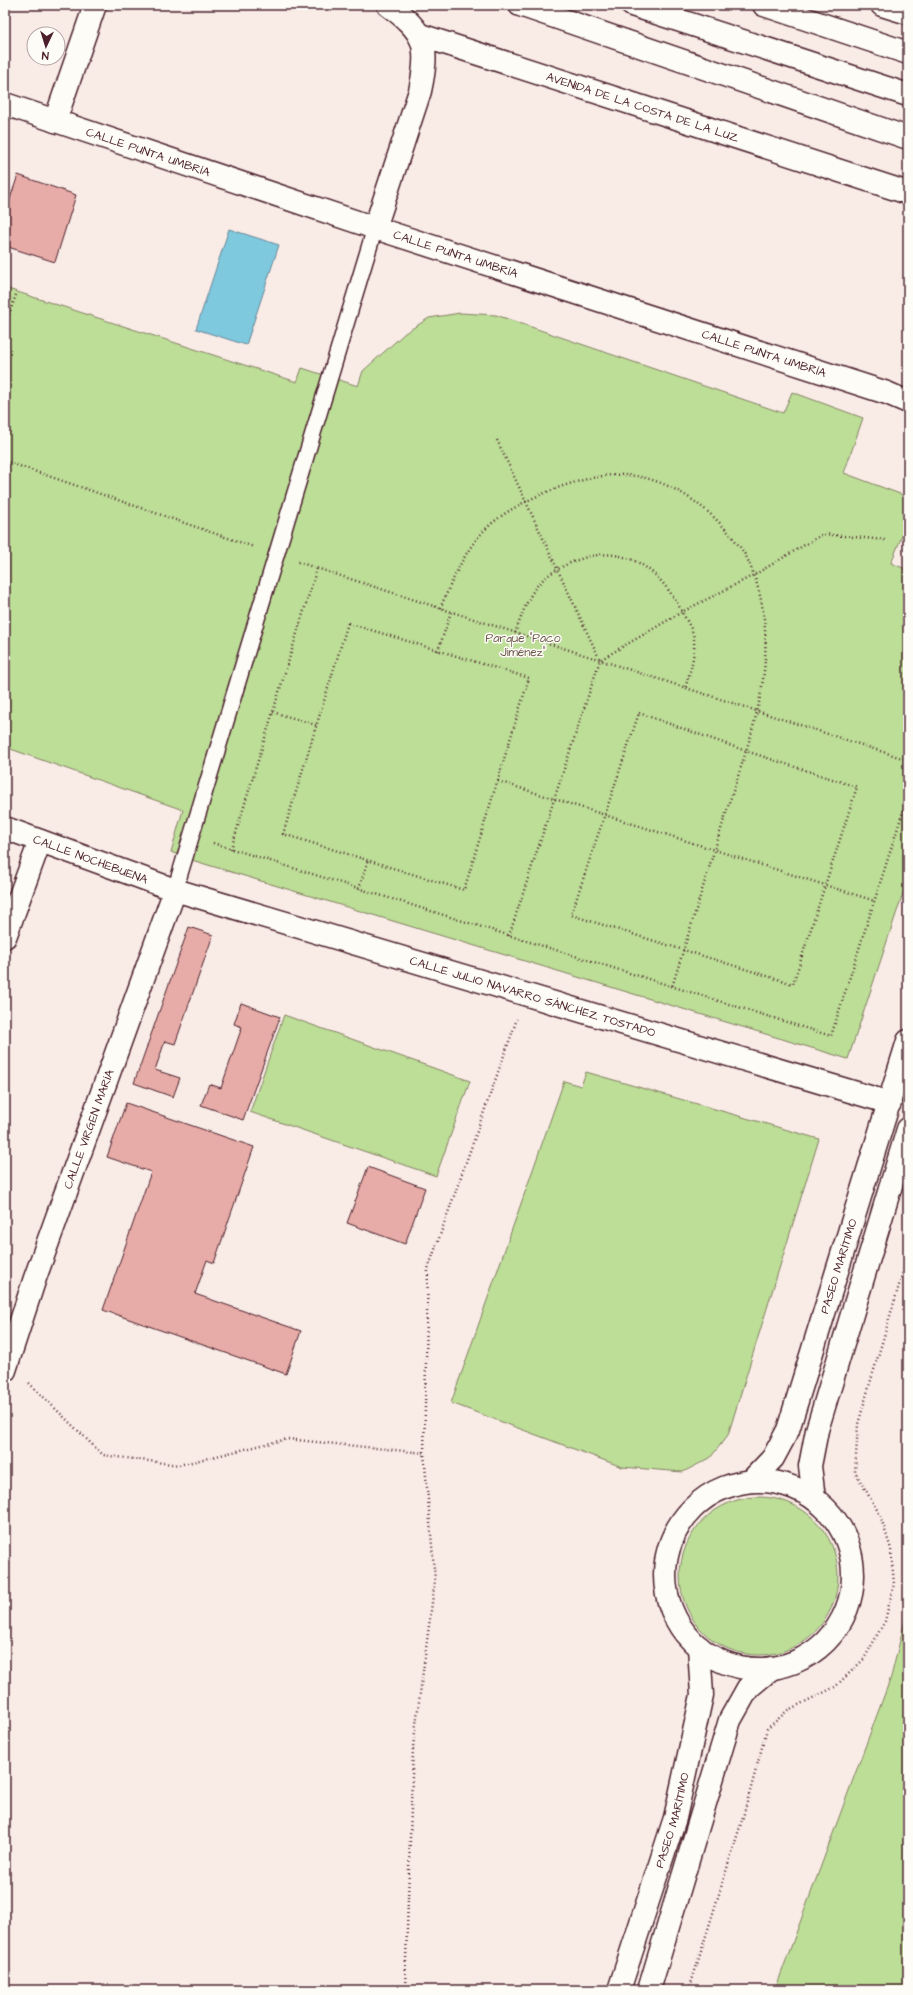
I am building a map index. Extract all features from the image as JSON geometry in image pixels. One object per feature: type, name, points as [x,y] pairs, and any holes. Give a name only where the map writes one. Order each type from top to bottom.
[{"type":"main road","points":[[55,121],[95,5]]},
{"type":"main road","points":[[375,228],[420,91],[424,71],[425,54],[420,35],[409,20],[388,5]]},
{"type":"main road","points":[[520,5],[908,138]]},
{"type":"main road","points":[[632,5],[908,95]]},
{"type":"main road","points":[[764,5],[908,53]]},
{"type":"main road","points":[[882,5],[908,13]]},
{"type":"main road","name":"AVENIDA DE LA COSTA DE LA LUZ","points":[[420,35],[908,192]]},
{"type":"main road","name":"CALLE PUNTA UMBRÍA","points":[[5,104],[375,228],[887,393],[908,402]]},
{"type":"main road","name":"CALLE NOCHEBUENA","points":[[5,828],[175,890]]},
{"type":"main road","points":[[5,938],[40,841]]},
{"type":"main road","name":"CALLE JULIO NAVARRO SÁNCHEZ TOSTADO","points":[[175,890],[890,1103]]},
{"type":"main road","name":"CALLE VIRGEN MARÍA","points":[[6,1366],[14,1314],[34,1278],[175,890]]},
{"type":"main road","name":"PASEO MARÍTIMO","points":[[751,1481],[773,1458],[788,1430],[908,1041]]},
{"type":"main road","points":[[814,1498],[810,1466],[816,1430],[908,1129]]},
{"type":"main road","points":[[751,1481],[774,1482],[795,1488],[814,1498],[837,1521],[850,1550],[854,1581],[846,1613],[828,1639],[802,1658],[772,1668],[746,1668],[721,1661],[699,1647],[678,1623],[666,1594],[666,1562],[675,1532],[694,1506],[720,1489],[751,1481]]},
{"type":"main road","name":"PASEO MARÍTIMO","points":[[619,1990],[675,1818],[702,1695],[699,1647]]},
{"type":"main road","points":[[649,1990],[730,1720],[748,1688],[772,1668]]},
{"type":"lane","points":[[175,890],[375,228]]},
{"type":"path","points":[[5,326],[17,292]]},
{"type":"path","points":[[497,440],[600,660]]},
{"type":"path","points":[[5,461],[276,555],[908,760]]},
{"type":"path","points":[[440,608],[468,549],[496,520],[526,502],[559,486],[591,478],[625,474],[653,479],[679,491],[711,513],[741,548],[754,574],[764,618],[765,648],[758,712],[672,987]]},
{"type":"path","points":[[509,936],[600,660],[682,612],[754,574],[823,534],[885,540]]},
{"type":"path","points":[[515,632],[537,586],[557,568],[585,557],[606,554],[629,558],[652,571],[671,591],[694,639],[693,662],[685,688]]},
{"type":"path","points":[[231,849],[317,568]]},
{"type":"path","points":[[438,651],[451,612]]},
{"type":"path","points":[[348,623],[529,678],[464,890],[283,834],[316,725],[348,623]]},
{"type":"path","points":[[273,712],[316,725]]},
{"type":"path","points":[[639,713],[746,751],[857,788],[793,984],[571,915],[639,713]]},
{"type":"path","points":[[498,781],[604,816],[875,901]]},
{"type":"path","points":[[191,837],[831,1036],[908,796]]},
{"type":"path","points":[[359,889],[368,860]]},
{"type":"path","points":[[405,1990],[413,1747],[435,1580],[424,1453],[428,1269],[516,1023],[528,995]]},
{"type":"path","points":[[689,1990],[742,1817],[767,1729],[788,1710],[835,1687],[864,1659],[885,1621],[894,1584],[891,1549],[880,1515],[855,1472],[858,1424],[908,1255]]},
{"type":"path","points":[[6,1366],[102,1455],[180,1465],[287,1438],[424,1453]]},
{"type":"green space","name":"Parque \"Paco Jiménez\"","points":[[5,288],[297,382],[302,368],[358,386],[363,371],[405,333],[429,318],[460,313],[496,315],[783,413],[792,392],[863,418],[844,473],[908,497],[908,521],[891,563],[908,570],[908,878],[848,1059],[185,858],[171,852],[183,810],[5,747]]},
{"type":"green space","points":[[284,1015],[470,1081],[436,1176],[250,1112]]},
{"type":"green space","points":[[586,1072],[819,1139],[728,1435],[710,1458],[683,1472],[622,1467],[451,1403],[564,1081],[581,1086]]},
{"type":"green space","points":[[767,1497],[782,1500],[796,1506],[815,1520],[825,1532],[835,1553],[838,1576],[835,1599],[825,1620],[815,1632],[803,1642],[782,1652],[767,1655],[751,1655],[736,1652],[715,1642],[703,1632],[693,1620],[683,1599],[681,1591],[680,1568],[683,1553],[693,1532],[703,1520],[715,1510],[736,1500],[744,1498]]},
{"type":"green space","points":[[908,1608],[908,1990],[775,1990],[891,1677]]},
{"type":"water","points":[[229,229],[279,245],[246,345],[196,329]]},
{"type":"building","points":[[18,175],[76,195],[55,262],[5,246],[5,214]]},
{"type":"building","points":[[189,927],[213,935],[175,1044],[165,1041],[155,1070],[180,1078],[173,1097],[134,1083]]},
{"type":"building","points":[[241,1003],[280,1017],[243,1120],[201,1105],[209,1084],[221,1088],[242,1027],[234,1024]]},
{"type":"building","points":[[126,1103],[254,1147],[214,1263],[207,1260],[195,1294],[301,1331],[286,1374],[103,1310],[151,1172],[107,1157]]},
{"type":"building","points":[[368,1167],[425,1188],[405,1244],[347,1223]]}]
